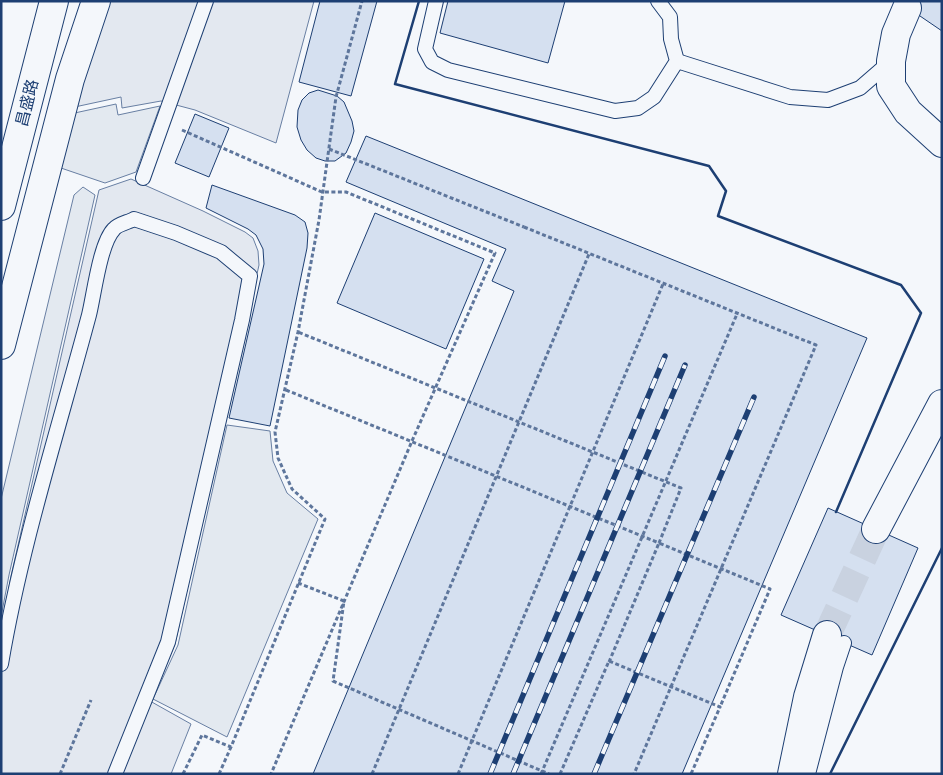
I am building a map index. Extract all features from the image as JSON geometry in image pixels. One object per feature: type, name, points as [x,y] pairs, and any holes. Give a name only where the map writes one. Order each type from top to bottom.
[{"type":"main road","name":"昌盛路","points":[[1,206],[54,1]]},
{"type":"main road","points":[[1,345],[70,79],[96,1]]},
{"type":"main road","points":[[907,8],[896,34],[891,61],[891,86],[908,112],[942,143]]},
{"type":"main road","points":[[876,529],[942,404]]},
{"type":"main road","points":[[792,774],[808,697],[835,639]]},
{"type":"lane","points":[[143,178],[206,1]]},
{"type":"lane","points":[[436,1],[425,49],[432,62],[457,72],[615,111],[638,108],[654,97],[677,61],[671,39],[670,17],[658,1]]},
{"type":"lane","points":[[677,61],[790,97],[828,100],[860,88],[891,61]]},
{"type":"lane","points":[[1,664],[6,633],[25,551],[91,307],[104,247],[114,228],[134,219],[176,233],[221,252],[250,276],[242,320],[168,642],[115,774]]},
{"type":"lane","points":[[808,774],[836,667],[835,639]]},
{"type":"path","points":[[219,774],[325,518],[292,489],[278,458],[275,432],[286,390],[319,220],[336,97],[362,1]]},
{"type":"path","points":[[163,122],[322,192],[346,192],[495,253],[412,441],[271,774]]},
{"type":"path","points":[[329,149],[816,346],[634,774]]},
{"type":"path","points":[[372,774],[589,254]]},
{"type":"path","points":[[458,774],[663,284]]},
{"type":"path","points":[[541,774],[737,314]]},
{"type":"path","points":[[298,332],[681,488],[560,774]]},
{"type":"path","points":[[286,390],[770,589],[691,774]]},
{"type":"path","points":[[298,582],[344,601]]},
{"type":"path","points":[[344,601],[333,681],[549,774]]},
{"type":"path","points":[[609,662],[720,707]]},
{"type":"path","points":[[60,774],[91,700]]},
{"type":"path","points":[[183,774],[202,735],[231,747]]},
{"type":"shaded area","points":[[104,1],[314,1],[276,143],[195,110],[161,101],[122,108],[121,97],[70,108]]},
{"type":"shaded area","points":[[116,104],[118,115],[160,106],[136,172],[105,183],[58,167],[70,114]]},
{"type":"shaded area","points":[[131,179],[245,232],[253,238],[258,251],[259,265],[175,644],[150,701],[191,724],[171,774],[1,774],[1,631],[11,576],[99,190]]},
{"type":"shaded area","points":[[83,187],[95,195],[1,617],[1,499],[74,195]]},
{"type":"shaded area","points":[[227,425],[270,431],[273,461],[287,493],[318,519],[227,737],[153,699],[178,645]]},
{"type":"building","points":[[320,1],[377,1],[351,96],[299,82]]},
{"type":"building","points":[[448,1],[565,1],[548,63],[440,33]]},
{"type":"building","points":[[898,1],[942,1],[942,31]]},
{"type":"building","points":[[318,90],[337,96],[344,102],[352,121],[354,131],[351,142],[346,153],[335,161],[325,161],[316,158],[307,150],[301,140],[297,127],[298,110],[302,100],[309,93]]},
{"type":"building","points":[[195,114],[229,128],[209,177],[175,163]]},
{"type":"building","points":[[366,136],[867,338],[682,774],[313,774],[514,291],[492,281],[506,249],[346,182]]},
{"type":"building","points":[[212,185],[295,215],[305,222],[308,233],[307,248],[270,426],[229,418],[264,264],[263,249],[256,235],[248,229],[206,208]]},
{"type":"building","points":[[375,213],[484,259],[446,349],[337,303]]},
{"type":"building","points":[[828,508],[918,548],[872,655],[781,615]]},
{"type":"tunnel","points":[[827,635],[876,529]]},
{"type":"railway","points":[[490,774],[665,356]]},
{"type":"railway","points":[[513,774],[685,365]]},
{"type":"railway","points":[[594,774],[754,397]]},
{"type":"wall","points":[[419,1],[395,84],[709,166],[726,191],[718,216],[901,285],[921,313],[836,512]]},
{"type":"wall","points":[[830,774],[942,548]]}]
